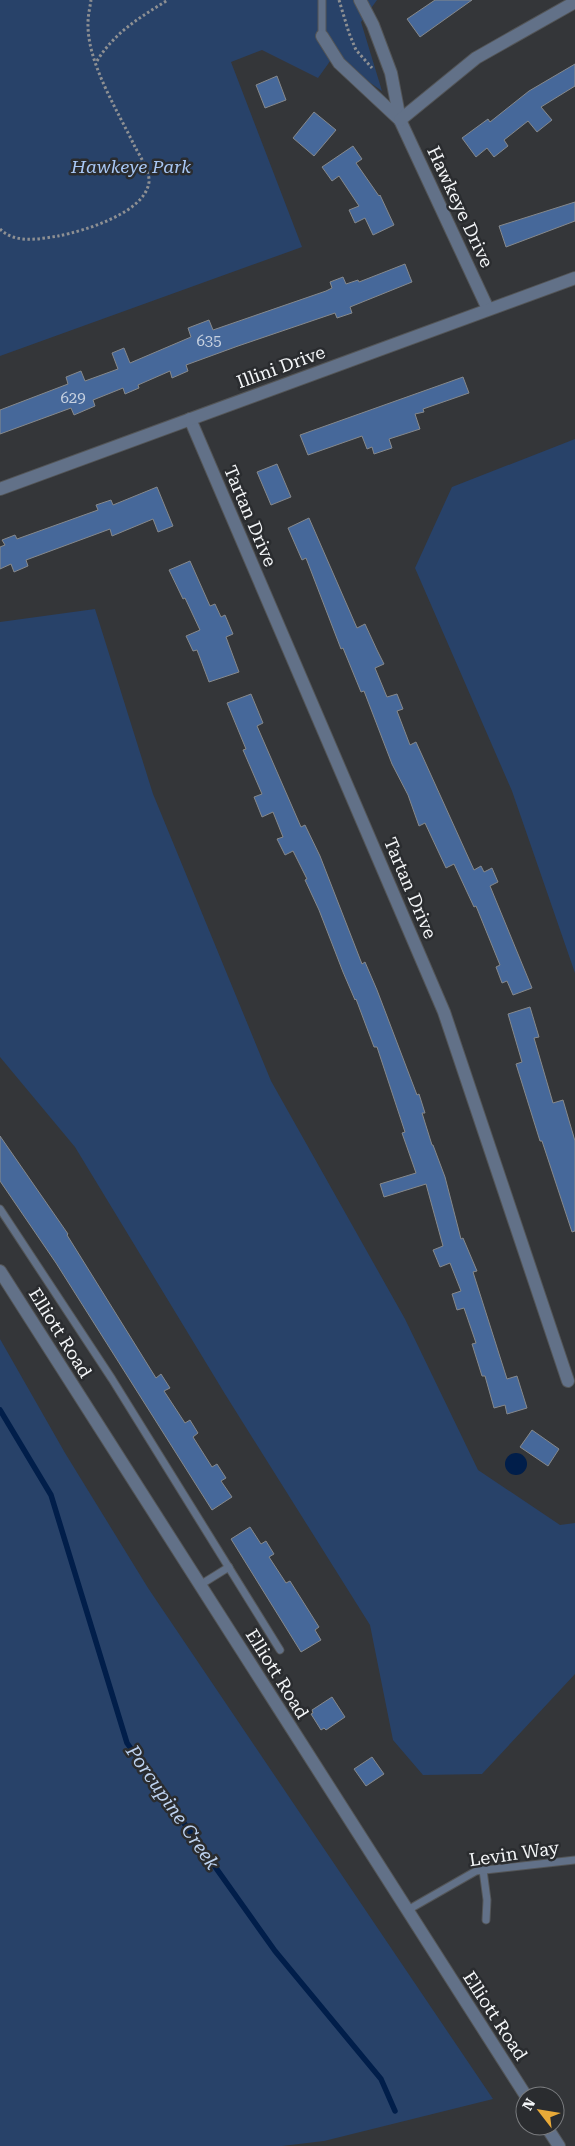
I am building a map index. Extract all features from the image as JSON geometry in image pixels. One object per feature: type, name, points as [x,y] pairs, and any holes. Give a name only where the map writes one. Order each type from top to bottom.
[{"type":"street","name":"Hawkeye Drive","points":[[360,0],[373,25],[391,73],[400,120],[488,309]]},
{"type":"street","points":[[400,120],[476,58],[575,2]]},
{"type":"street","name":"Hawkeye Drive","points":[[322,36],[339,63],[400,120]]},
{"type":"street","name":"Illini Drive","points":[[0,489],[575,278]]},
{"type":"street","name":"Tartan Drive","points":[[190,419],[444,1012],[568,1381]]},
{"type":"street","name":"Elliott Road","points":[[0,1271],[406,1911],[520,2086]]},
{"type":"lane","points":[[322,0],[322,36]]},
{"type":"lane","points":[[0,1209],[117,1387],[280,1650]]},
{"type":"lane","points":[[200,1585],[229,1567]]},
{"type":"lane","name":"Levin Way","points":[[406,1911],[463,1876],[483,1870],[575,1860]]},
{"type":"lane","points":[[483,1870],[487,1900],[486,1920]]},
{"type":"path","points":[[0,229],[21,239],[38,240],[78,232],[125,212],[140,200],[147,190],[149,180],[143,162],[102,79],[90,45],[88,23],[91,0]]},
{"type":"path","points":[[96,62],[107,45],[132,22],[168,0]]},
{"type":"path","points":[[339,0],[348,33],[356,50],[376,73]]},
{"type":"green space","name":"Hawkeye Park","points":[[0,0],[377,0],[361,22],[382,91],[333,57],[318,78],[262,50],[231,62],[302,247],[0,356]]},
{"type":"green space","points":[[575,439],[575,973],[512,791],[415,568],[452,487]]},
{"type":"green space","points":[[95,609],[153,794],[271,1081],[405,1319],[478,1470],[560,1525],[575,1523],[575,1674],[482,1774],[423,1775],[393,1740],[370,1625],[225,1394],[75,1147],[0,1057],[0,622]]},
{"type":"green space","points":[[0,1339],[65,1453],[148,1588],[493,2099],[324,2141],[282,2146],[0,2146]]},
{"type":"shaded area","points":[[512,1453],[520,1453],[527,1460],[527,1468],[520,1475],[512,1475],[505,1468],[505,1460]]},
{"type":"building","points":[[435,0],[472,0],[420,37],[407,19]]},
{"type":"building","points":[[575,64],[575,86],[541,107],[552,120],[537,132],[528,121],[504,140],[508,146],[494,157],[487,148],[476,157],[462,138],[488,119],[490,122],[529,91]]},
{"type":"building","points":[[277,76],[286,100],[265,108],[256,85]]},
{"type":"building","points":[[314,112],[336,130],[314,156],[293,138]]},
{"type":"building","points":[[353,146],[362,159],[356,163],[380,195],[394,225],[373,235],[365,218],[355,223],[349,210],[359,206],[339,176],[332,181],[322,167]]},
{"type":"building","points":[[575,202],[575,221],[506,247],[499,226]]},
{"type":"building","points":[[405,264],[412,282],[350,307],[352,313],[337,318],[335,313],[238,346],[186,365],[188,371],[172,378],[170,371],[138,385],[139,388],[125,394],[123,388],[93,400],[95,406],[74,415],[71,408],[0,434],[0,410],[68,384],[66,377],[81,371],[85,381],[118,369],[112,353],[124,348],[130,363],[191,337],[188,328],[209,320],[213,330],[326,291],[332,288],[330,282],[343,277],[346,284],[358,280],[359,282]]},
{"type":"building","points":[[463,377],[469,393],[423,409],[424,412],[415,414],[420,429],[389,439],[392,448],[374,454],[372,447],[367,449],[362,436],[308,455],[300,435]]},
{"type":"building","points":[[277,464],[291,497],[271,505],[257,472]]},
{"type":"building","points":[[157,487],[173,526],[158,532],[153,519],[112,536],[110,529],[26,560],[28,566],[14,572],[11,564],[0,569],[0,547],[5,545],[2,540],[15,535],[17,539],[98,510],[96,505],[111,500],[113,505]]},
{"type":"building","points":[[309,518],[357,628],[365,624],[384,664],[375,668],[387,697],[397,694],[403,709],[397,711],[410,745],[416,742],[474,870],[481,866],[484,872],[492,868],[498,882],[490,886],[532,988],[513,995],[507,981],[502,983],[496,967],[500,965],[476,906],[474,907],[454,864],[446,868],[425,823],[419,826],[408,795],[392,764],[364,691],[361,692],[343,648],[341,649],[306,558],[302,560],[288,528]]},
{"type":"building","points":[[190,561],[210,606],[215,604],[221,617],[225,615],[233,634],[226,637],[239,672],[209,682],[197,650],[193,651],[186,636],[200,630],[169,570]]},
{"type":"building","points":[[251,694],[263,723],[257,726],[301,827],[305,825],[320,856],[362,964],[365,962],[417,1095],[419,1094],[425,1113],[422,1113],[445,1177],[461,1239],[463,1238],[477,1271],[473,1272],[507,1379],[517,1376],[527,1408],[507,1414],[505,1405],[494,1408],[485,1376],[482,1376],[472,1344],[476,1343],[464,1308],[457,1310],[452,1294],[461,1291],[450,1263],[440,1267],[433,1250],[443,1246],[426,1184],[384,1197],[380,1184],[416,1173],[402,1133],[405,1132],[377,1047],[374,1047],[356,999],[305,880],[307,879],[293,851],[285,855],[277,839],[283,837],[273,812],[262,817],[254,797],[262,794],[243,750],[246,749],[227,703]]},
{"type":"building","points":[[530,1007],[539,1037],[534,1038],[553,1103],[563,1100],[575,1141],[575,1231],[572,1232],[542,1141],[540,1141],[516,1064],[522,1062],[508,1014]]},
{"type":"building","points":[[0,1136],[68,1234],[156,1378],[161,1374],[170,1388],[164,1391],[185,1423],[190,1420],[198,1433],[193,1437],[212,1467],[217,1464],[226,1478],[221,1481],[232,1497],[212,1510],[56,1263],[0,1181]]},
{"type":"building","points":[[532,1430],[559,1449],[548,1466],[520,1447]]},
{"type":"building","points":[[250,1527],[261,1544],[266,1541],[274,1554],[269,1557],[286,1583],[290,1581],[319,1627],[315,1630],[321,1640],[301,1652],[231,1539]]},
{"type":"building","points":[[332,1697],[345,1717],[326,1730],[324,1728],[321,1730],[311,1714],[313,1713],[312,1710]]},
{"type":"building","points":[[372,1757],[384,1774],[366,1786],[354,1769]]},
{"type":"waterway","name":"Porcupine Creek","points":[[0,1410],[51,1495],[127,1743],[275,1951],[381,2079],[395,2111]]}]
